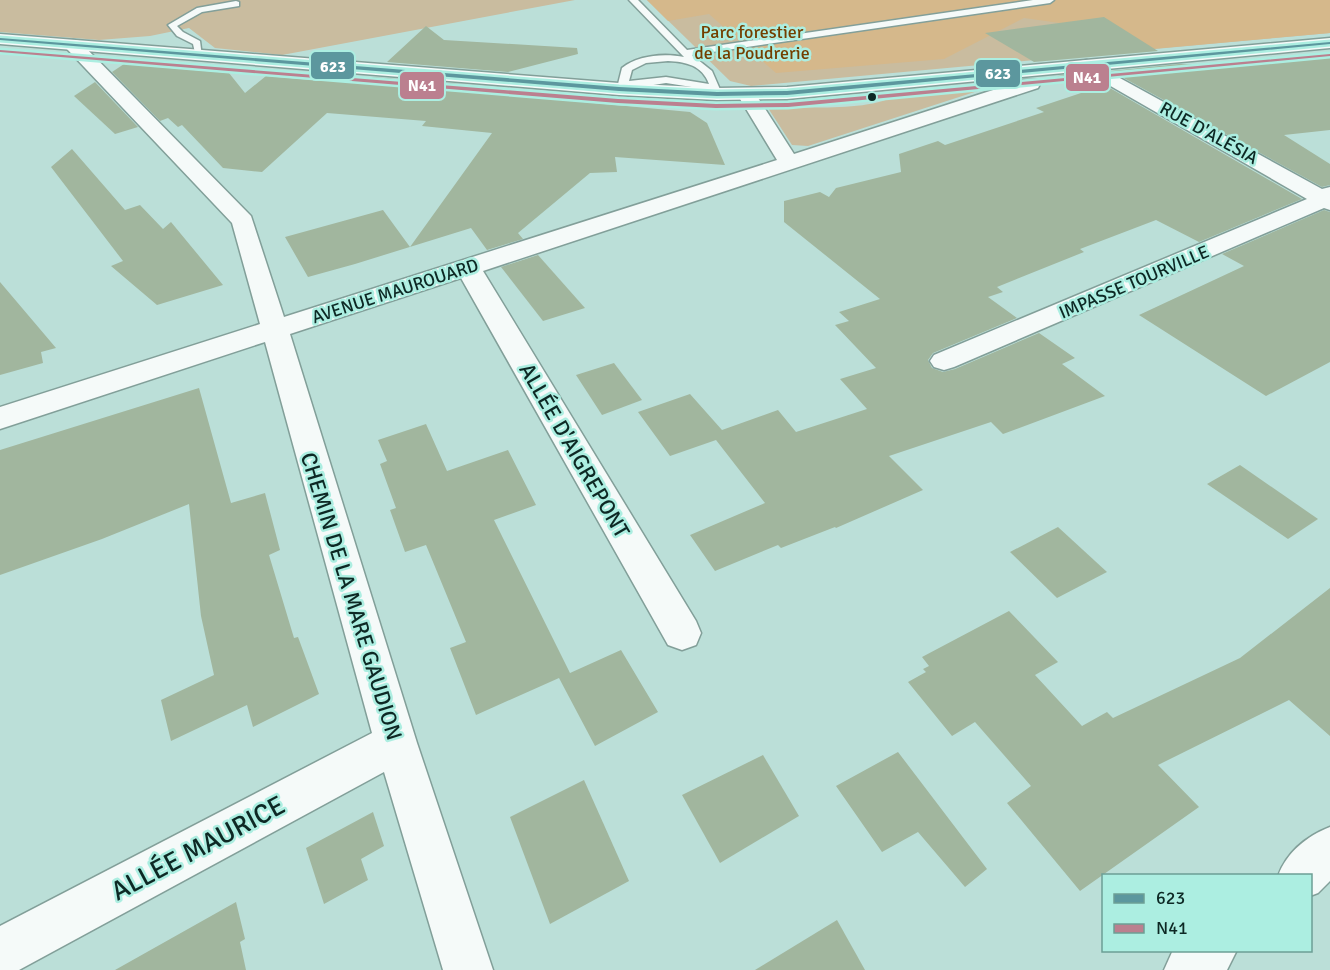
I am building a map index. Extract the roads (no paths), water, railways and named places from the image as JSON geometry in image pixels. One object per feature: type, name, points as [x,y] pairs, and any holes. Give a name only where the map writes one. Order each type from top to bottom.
[{"type":"street","points":[[0,39],[621,87],[746,94],[787,93],[1330,43]]},
{"type":"street","name":"CHEMIN DE LA MARE GAUDION","points":[[73,45],[243,221],[273,330],[396,743],[468,970]]},
{"type":"street","name":"RUE D'ALÉSIA","points":[[1087,65],[1327,198]]},
{"type":"street","name":"AVENUE MAUROUARD","points":[[0,418],[1031,84]]},
{"type":"street","points":[[746,94],[789,163]]},
{"type":"street","name":"IMPASSE TOURVILLE","points":[[944,361],[1309,208],[1327,198]]},
{"type":"street","name":"ALLÉE D'AIGREPONT","points":[[468,267],[682,633]]},
{"type":"street","name":"ALLÉE MAURICE","points":[[0,953],[396,743]]},
{"type":"street","points":[[1189,970],[1211,952]]},
{"type":"lane","points":[[633,0],[694,62],[706,70],[716,91]]},
{"type":"lane","points":[[685,53],[1050,0]]},
{"type":"lane","points":[[199,55],[197,44],[180,34],[172,25],[200,10],[236,4]]},
{"type":"lane","points":[[621,87],[627,68],[635,62],[672,58],[694,62]]},
{"type":"park label","name":"Parc forestier de la Poudrerie","points":[[752,42]]}]
